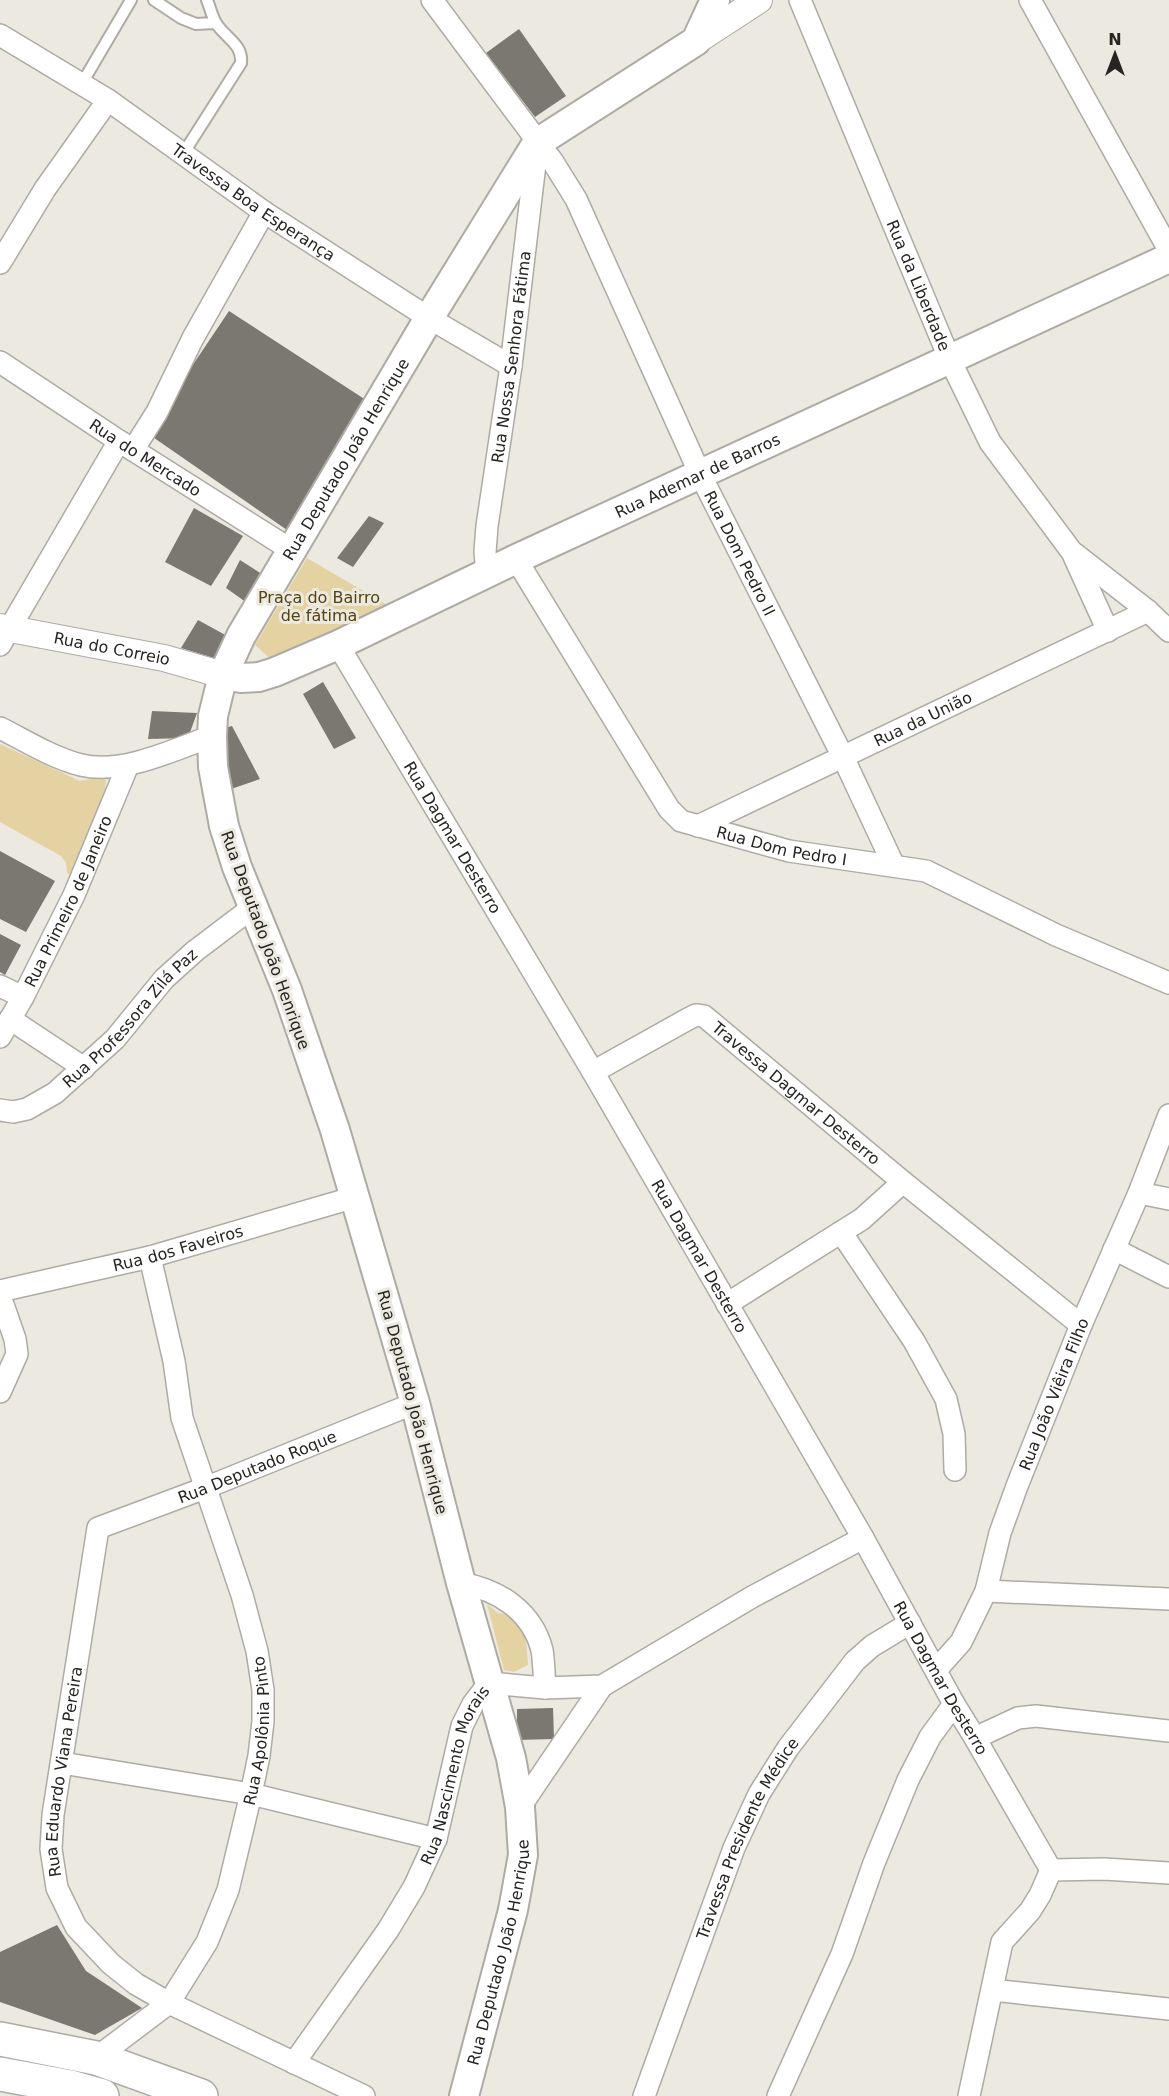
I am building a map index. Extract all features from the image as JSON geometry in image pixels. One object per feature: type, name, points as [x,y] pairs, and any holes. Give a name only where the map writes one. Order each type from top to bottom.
[{"type":"main road","points":[[696,40],[714,0]]},
{"type":"main road","name":"Rua Deputado João Henrique","points":[[464,2096],[513,1910],[523,1855],[520,1807],[511,1758],[461,1583],[415,1403],[335,1130],[287,990],[237,867],[224,826],[216,790],[212,736],[216,700],[223,675],[241,636],[429,318],[537,143],[696,40]]},
{"type":"main road","name":"Rua Ademar de Barros","points":[[223,675],[241,678],[259,677],[338,645],[516,559],[1169,258]]},
{"type":"main road","points":[[0,2039],[96,2058],[201,2096]]},
{"type":"main road","points":[[0,2074],[102,2096]]},
{"type":"street","name":"Rua Dom Pedro II","points":[[432,0],[537,143],[554,162],[576,199],[700,474],[843,757],[894,866]]},
{"type":"street","name":"Rua Deputado João Henrique","points":[[696,40],[759,0]]},
{"type":"street","name":"Rua da Liberdade","points":[[800,0],[950,360],[990,442],[1072,552],[1108,631]]},
{"type":"street","points":[[1030,0],[1169,250]]},
{"type":"street","name":"Travessa Boa Esperança","points":[[0,35],[108,100],[264,212],[429,318],[511,366]]},
{"type":"street","points":[[0,263],[45,189],[108,100]]},
{"type":"street","name":"Rua Nossa Senhora Fátima","points":[[487,573],[485,552],[487,526],[511,366],[537,143]]},
{"type":"street","points":[[4,633],[126,445],[157,412],[193,338],[264,212]]},
{"type":"street","name":"Rua do Mercado","points":[[0,362],[293,551]]},
{"type":"street","name":"Rua da Liberdade","points":[[1072,552],[1148,611],[1169,631]]},
{"type":"street","name":"Rua Dom Pedro I","points":[[516,559],[669,809],[681,821],[789,851],[926,871],[1056,935],[1169,983]]},
{"type":"street","name":"Rua da União","points":[[698,826],[1148,611]]},
{"type":"street","name":"Rua do Correio","points":[[4,633],[164,658],[223,675]]},
{"type":"street","name":"Rua Dagmar Desterro","points":[[338,645],[593,1072],[863,1538],[954,1704],[1051,1870]]},
{"type":"street","points":[[0,728],[68,762],[98,767],[128,765],[212,736]]},
{"type":"street","name":"Rua Primeiro de Janeiro","points":[[5,1028],[74,895],[128,765]]},
{"type":"street","name":"Rua Professora Zilá Paz","points":[[0,1110],[13,1112],[41,1103],[115,1039],[164,979],[195,951],[253,907]]},
{"type":"street","points":[[0,986],[23,997]]},
{"type":"street","name":"Travessa Dagmar Desterro","points":[[593,1072],[688,1018],[696,1015],[705,1016],[903,1182],[1081,1325]]},
{"type":"street","points":[[5,1028],[84,1068]]},
{"type":"street","name":"Rua João Viêira Filho","points":[[936,1670],[962,1642],[986,1591],[1000,1533],[1017,1486],[1081,1325],[1139,1193],[1169,1115]]},
{"type":"street","points":[[727,1304],[862,1219],[903,1182]]},
{"type":"street","points":[[1139,1193],[1169,1199]]},
{"type":"street","name":"Rua dos Faveiros","points":[[0,1291],[150,1257],[355,1197]]},
{"type":"street","points":[[841,1232],[914,1341],[946,1399],[954,1434],[955,1470]]},
{"type":"street","points":[[1114,1249],[1169,1277]]},
{"type":"street","name":"Rua Apolônia Pinto","points":[[96,2058],[169,2003],[207,1942],[228,1890],[259,1756],[263,1721],[263,1690],[257,1651],[242,1594],[182,1418],[174,1361],[150,1257]]},
{"type":"street","points":[[0,1296],[15,1339],[17,1354],[0,1392]]},
{"type":"street","name":"Rua Deputado Roque","points":[[98,1528],[205,1488],[415,1403]]},
{"type":"street","name":"Rua Eduardo Viana Pereira","points":[[98,1528],[53,1815],[51,1849],[57,1888],[76,1927],[111,1964],[136,1984],[169,2003],[364,2096]]},
{"type":"street","name":"Rua Nascimento Morais","points":[[294,2062],[388,1930],[414,1887],[436,1839],[462,1726],[473,1704],[489,1683],[545,1688],[602,1686],[752,1597],[863,1538]]},
{"type":"street","points":[[461,1583],[482,1587],[502,1596],[520,1610],[532,1626],[542,1650],[545,1688]]},
{"type":"street","points":[[986,1591],[1169,1599]]},
{"type":"street","name":"Travessa Presidente Médice","points":[[644,2096],[734,1848],[759,1794],[788,1748],[855,1661],[872,1646],[910,1623]]},
{"type":"street","points":[[520,1807],[602,1686]]},
{"type":"street","points":[[778,2096],[842,1954],[874,1863],[908,1780],[930,1737],[954,1704]]},
{"type":"street","points":[[975,1738],[1018,1718],[1036,1716],[1169,1731]]},
{"type":"street","points":[[62,1763],[251,1794],[436,1839]]},
{"type":"street","points":[[969,2096],[1002,1942],[1030,1911],[1051,1870],[1104,1869],[1169,1873]]},
{"type":"street","points":[[992,1990],[1169,2009]]},
{"type":"lane","points":[[81,85],[131,0]]},
{"type":"lane","points":[[154,0],[196,24],[215,23]]},
{"type":"lane","points":[[183,154],[241,63],[242,57],[239,48],[215,23],[207,0]]},
{"type":"green space","name":"Praça do Bairro de fátima","points":[[307,558],[394,609],[276,664],[255,645]]},
{"type":"green space","points":[[0,744],[80,781],[100,777],[106,780],[105,790],[73,876],[67,873],[66,863],[61,856],[0,822]]},
{"type":"green space","points":[[487,1604],[498,1613],[513,1615],[526,1639],[528,1665],[514,1672],[504,1670]]},
{"type":"building","points":[[519,29],[566,96],[535,117],[486,53]]},
{"type":"building","points":[[229,311],[369,402],[287,530],[147,433]]},
{"type":"building","points":[[194,508],[243,536],[211,586],[165,562]]},
{"type":"building","points":[[369,516],[384,523],[353,567],[337,558]]},
{"type":"building","points":[[240,560],[268,578],[250,605],[226,588]]},
{"type":"building","points":[[198,620],[229,637],[214,658],[181,648]]},
{"type":"building","points":[[323,682],[356,738],[334,749],[303,694]]},
{"type":"building","points":[[152,711],[197,713],[188,738],[148,739]]},
{"type":"building","points":[[232,726],[260,779],[231,789],[214,731]]},
{"type":"building","points":[[0,851],[55,881],[26,932],[0,919]]},
{"type":"building","points":[[0,934],[21,945],[5,975],[0,972]]},
{"type":"building","points":[[553,1708],[554,1739],[517,1740],[517,1709]]},
{"type":"building","points":[[57,1925],[86,1971],[142,2008],[95,2035],[0,2002],[0,1952]]}]
